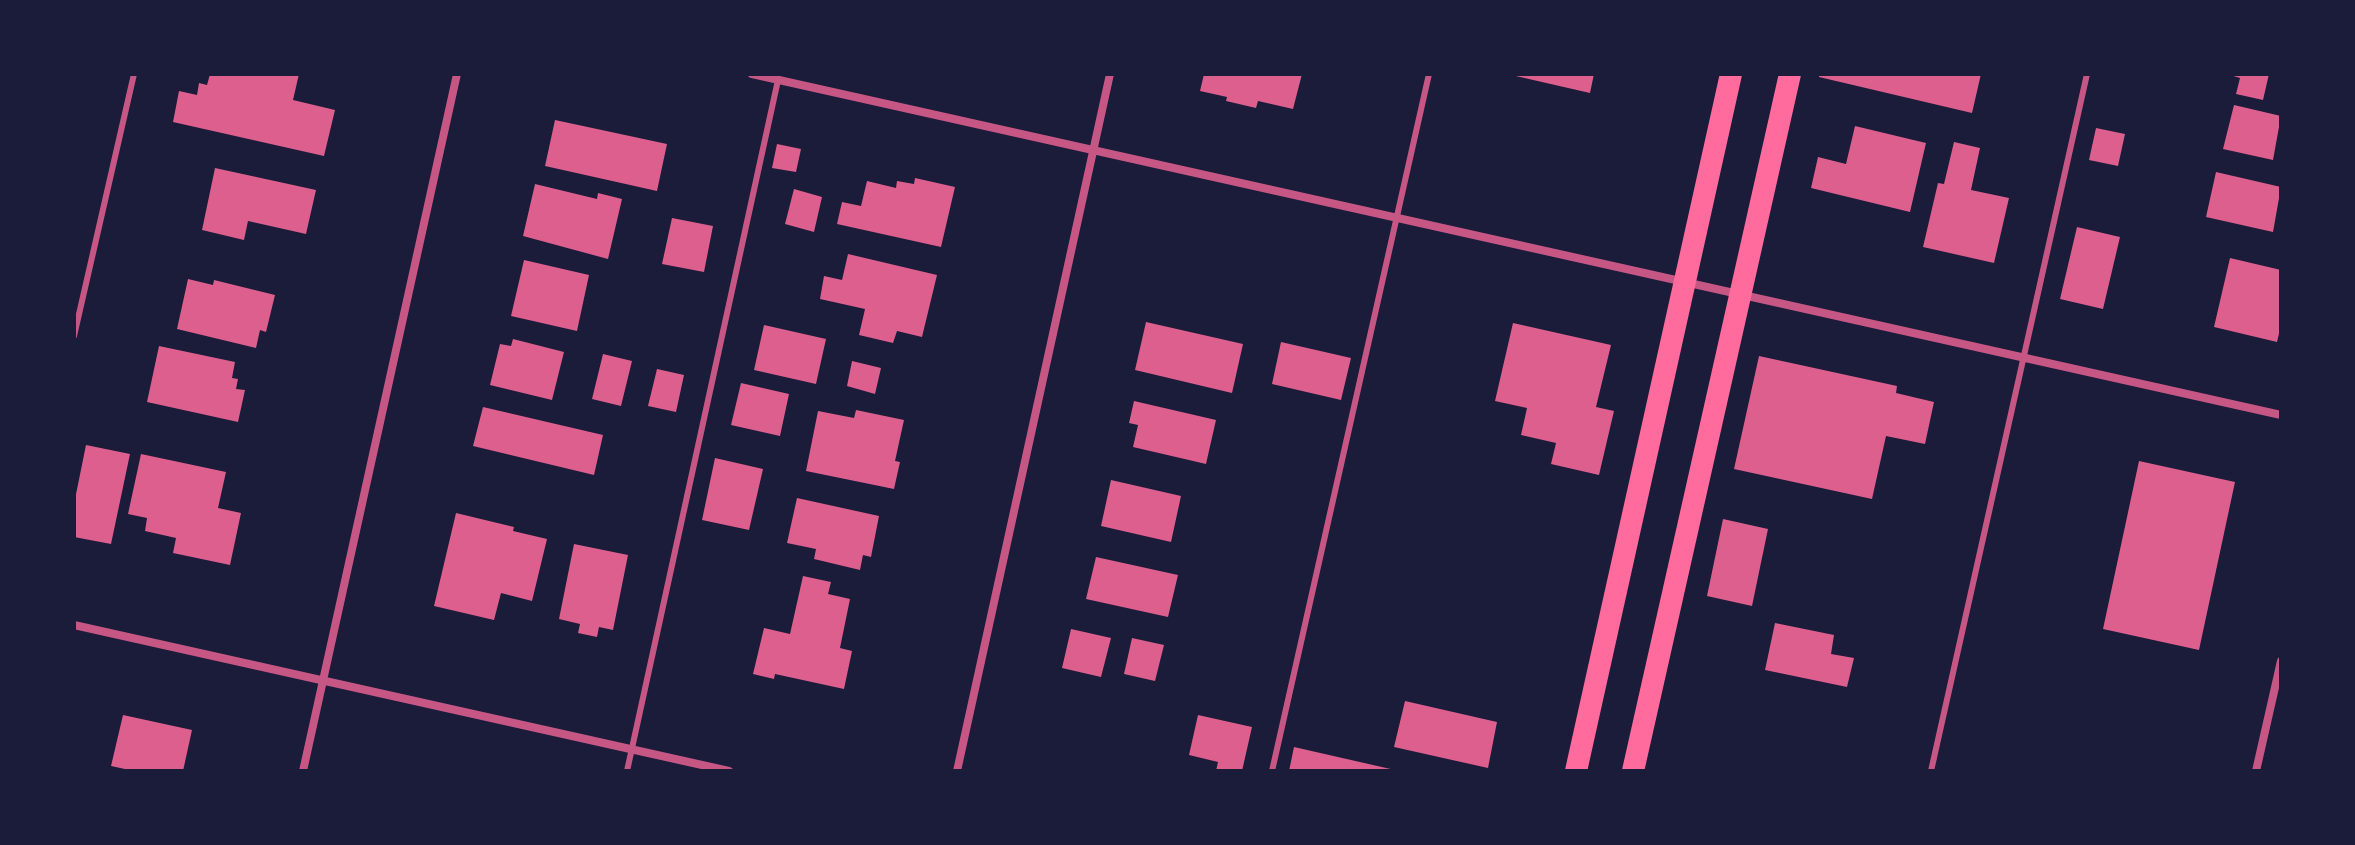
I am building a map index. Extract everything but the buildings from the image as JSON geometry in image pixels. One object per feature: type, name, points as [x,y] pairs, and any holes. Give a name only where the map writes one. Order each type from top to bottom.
[{"type":"highway","points":[[1576,771],[1731,74]]},
{"type":"highway","points":[[1633,771],[1790,74]]},
{"type":"street","points":[[303,771],[457,74]]},
{"type":"street","points":[[752,74],[1394,220],[2281,415]]},
{"type":"street","points":[[957,771],[1110,74]]},
{"type":"street","points":[[74,625],[729,771]]},
{"type":"street","points":[[2256,771],[2281,661]]},
{"type":"lane","points":[[74,336],[134,74]]},
{"type":"lane","points":[[1272,771],[1429,74]]},
{"type":"lane","points":[[1931,771],[2087,74]]},
{"type":"lane","points":[[627,771],[778,80]]}]
